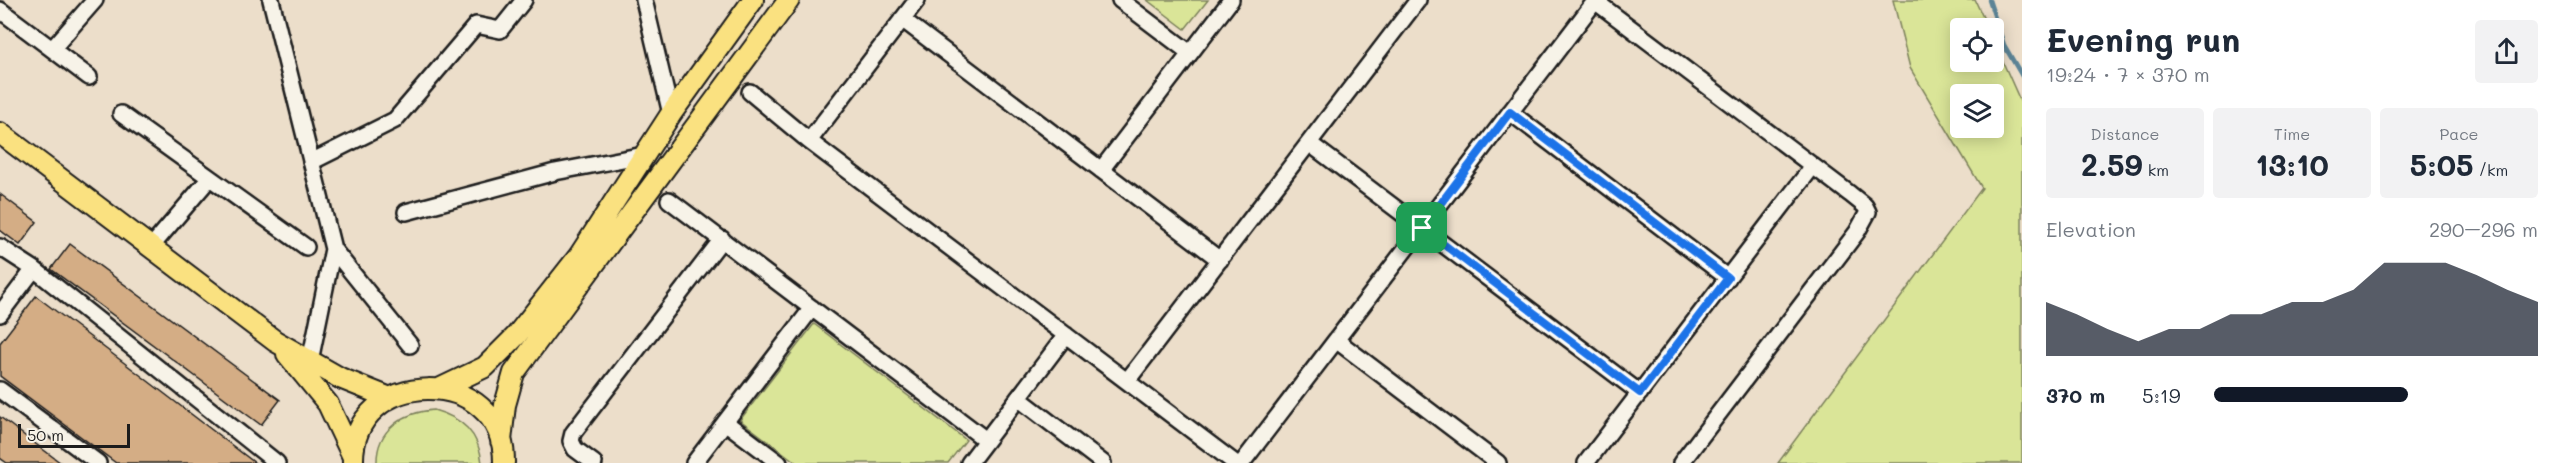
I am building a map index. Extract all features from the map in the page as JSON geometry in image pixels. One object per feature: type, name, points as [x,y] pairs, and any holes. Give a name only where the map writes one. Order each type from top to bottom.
[{"type":"main road","points":[[441,388],[485,367],[516,336],[579,256],[671,114],[753,0]]},
{"type":"main road","points":[[504,463],[501,441],[505,405],[514,373],[789,0]]},
{"type":"main road","points":[[0,133],[275,341],[361,387],[390,398]]},
{"type":"main road","points":[[275,341],[328,404],[353,460]]},
{"type":"main road","points":[[353,460],[357,439],[364,423],[376,409],[390,398],[414,389],[441,388],[464,396],[483,410],[501,441]]},
{"type":"street","points":[[53,48],[95,0]]},
{"type":"street","points":[[271,0],[333,249],[410,345]]},
{"type":"street","points":[[311,162],[395,120],[476,26],[500,30],[524,0]]},
{"type":"street","points":[[644,0],[671,114]]},
{"type":"street","points":[[809,141],[917,0]]},
{"type":"street","points":[[1120,0],[1190,53]]},
{"type":"street","points":[[1101,170],[1231,0]]},
{"type":"street","points":[[1127,381],[1418,0]]},
{"type":"street","points":[[1242,463],[1595,0],[1865,206],[1868,212],[1681,463]]},
{"type":"street","points":[[0,10],[89,77]]},
{"type":"street","points":[[902,19],[1220,260]]},
{"type":"street","points":[[750,93],[809,141],[1235,463]]},
{"type":"street","points":[[1510,112],[1728,278]]},
{"type":"street","points":[[121,114],[306,247]]},
{"type":"street","points":[[1309,143],[1640,393]]},
{"type":"street","points":[[406,212],[555,172],[644,155]]},
{"type":"street","points":[[1586,463],[1813,166]]},
{"type":"street","points":[[151,247],[209,179]]},
{"type":"street","points":[[669,200],[986,440]]},
{"type":"street","points":[[594,463],[575,449],[571,441],[573,433],[722,239]]},
{"type":"street","points":[[0,247],[34,269],[277,463]]},
{"type":"street","points":[[310,361],[333,249]]},
{"type":"street","points":[[0,314],[34,269]]},
{"type":"street","points":[[694,463],[812,308]]},
{"type":"street","points":[[969,463],[1066,335]]},
{"type":"street","points":[[1336,340],[1498,463]]},
{"type":"street","points":[[0,390],[98,463]]},
{"type":"street","points":[[1018,398],[1103,463]]},
{"type":"street","points":[[725,422],[779,463]]},
{"type":"green space","points":[[1147,0],[1208,0],[1185,29]]},
{"type":"green space","points":[[1893,0],[1975,0],[1983,18],[1950,18],[1950,72],[2004,72],[2004,64],[2022,105],[2022,463],[1778,463],[1982,188],[1952,138],[2004,138],[2004,84],[1950,84],[1950,135],[1910,68]]},
{"type":"green space","points":[[814,324],[966,440],[948,463],[797,463],[740,420]]},
{"type":"green space","points":[[434,410],[453,417],[467,428],[477,443],[482,463],[377,463],[381,441],[394,424],[412,414]]},
{"type":"building","points":[[0,194],[37,222],[20,245],[0,230]]},
{"type":"building","points":[[70,244],[280,400],[261,425],[51,269]]},
{"type":"building","points":[[36,296],[255,463],[116,463],[0,376],[0,343]]},
{"type":"building","points":[[0,417],[61,463],[7,463],[0,458]]},
{"type":"waterway","points":[[1989,0],[2004,45],[2022,76]]},
{"type":"route","points":[[1510,112],[1728,278],[1640,393],[1422,228],[1510,112]]}]
